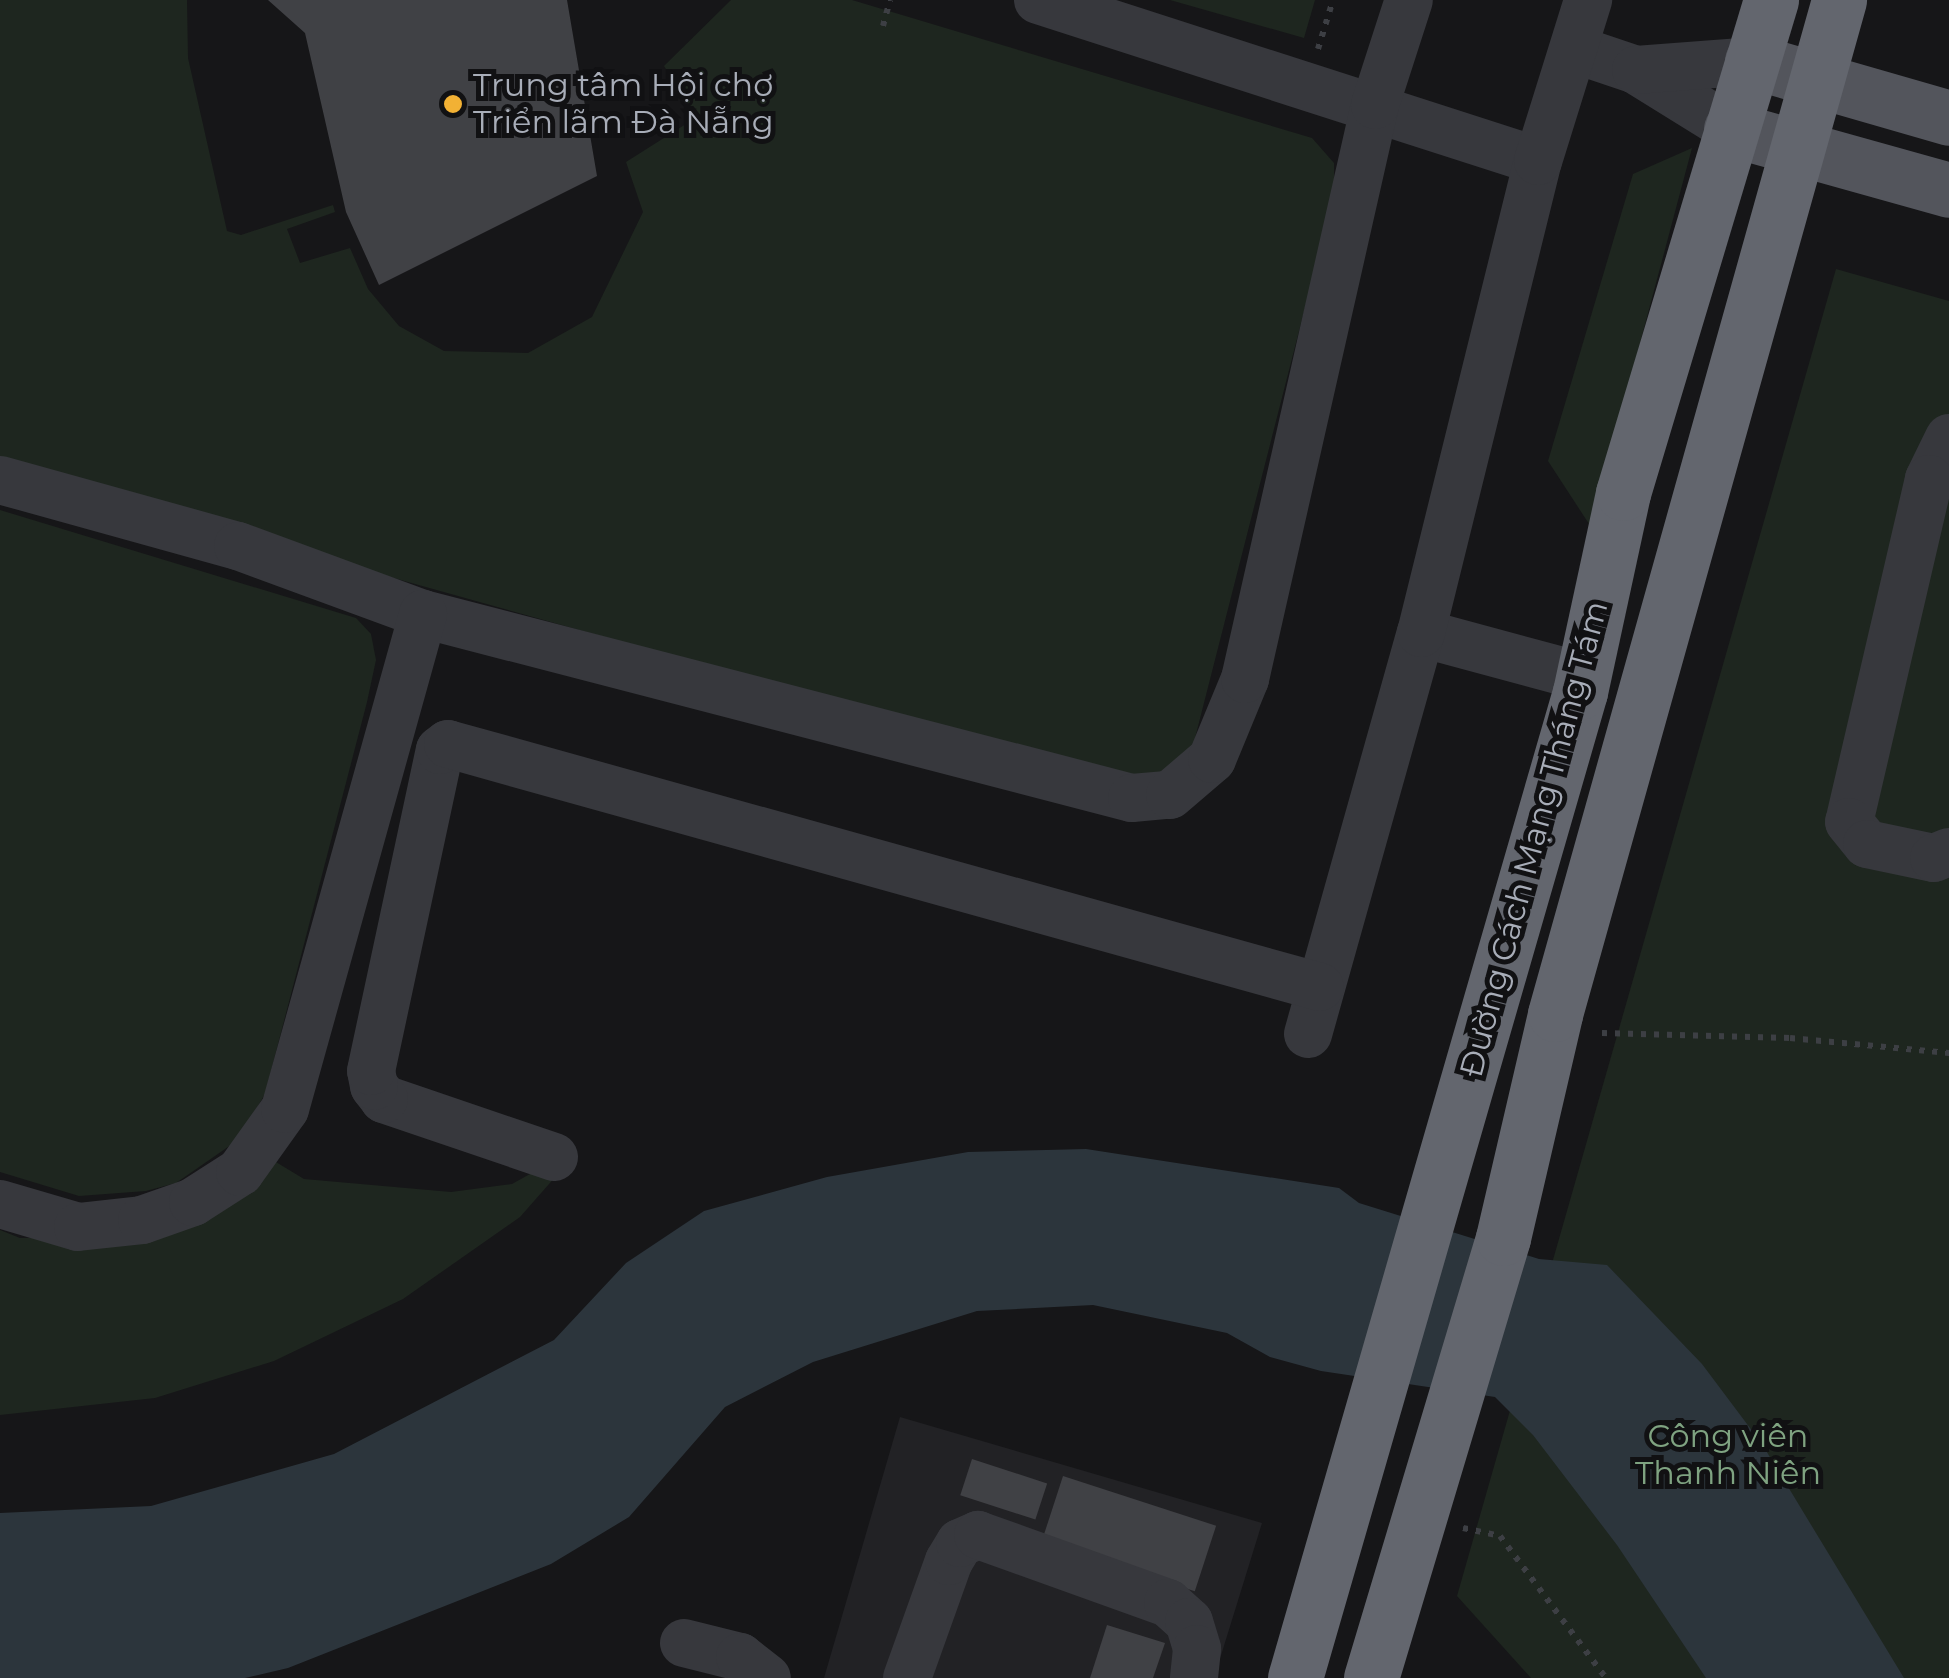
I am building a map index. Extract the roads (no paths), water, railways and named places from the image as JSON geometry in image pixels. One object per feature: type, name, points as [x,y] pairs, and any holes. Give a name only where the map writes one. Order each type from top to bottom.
[{"type":"highway","name":"Đường Cách Mạng Tháng Tám","points":[[1295,1678],[1584,677],[1624,493],[1770,0]]},
{"type":"highway","name":"Đường Cách Mạng Tháng Tám","points":[[1371,1678],[1423,1518],[1503,1238],[1555,1014],[1839,0]]},
{"type":"main road","points":[[1752,61],[1949,118]]},
{"type":"main road","points":[[1731,129],[1949,190]]},
{"type":"lane","points":[[1038,0],[1375,104],[1538,161]]},
{"type":"lane","points":[[0,480],[238,546],[424,614],[1132,798],[1180,789],[1212,759],[1245,679],[1375,104],[1408,0]]},
{"type":"lane","points":[[1308,1034],[1421,633],[1538,161],[1588,0]]},
{"type":"lane","points":[[1574,49],[1636,70],[1731,129]]},
{"type":"lane","points":[[1636,70],[1752,61]]},
{"type":"lane","points":[[1949,438],[1929,480],[1849,822],[1866,844],[1934,858],[1949,852]]},
{"type":"lane","points":[[0,1204],[78,1227],[142,1220],[192,1202],[240,1172],[285,1108],[424,614]]},
{"type":"lane","points":[[1421,633],[1584,677]]},
{"type":"lane","points":[[554,1157],[384,1099],[374,1086],[371,1070],[440,750],[448,744],[1320,987]]},
{"type":"lane","points":[[907,1678],[950,1561],[960,1543],[978,1535],[1168,1603],[1189,1622],[1202,1676]]},
{"type":"lane","points":[[684,1642],[740,1658],[767,1678]]},
{"type":"place","name":"Trung tâm Hội chợ Triển lãm Đà Nẵng","points":[[453,104]]},
{"type":"park label","name":"Công viên Thanh Niên","points":[[1728,1456]]}]
